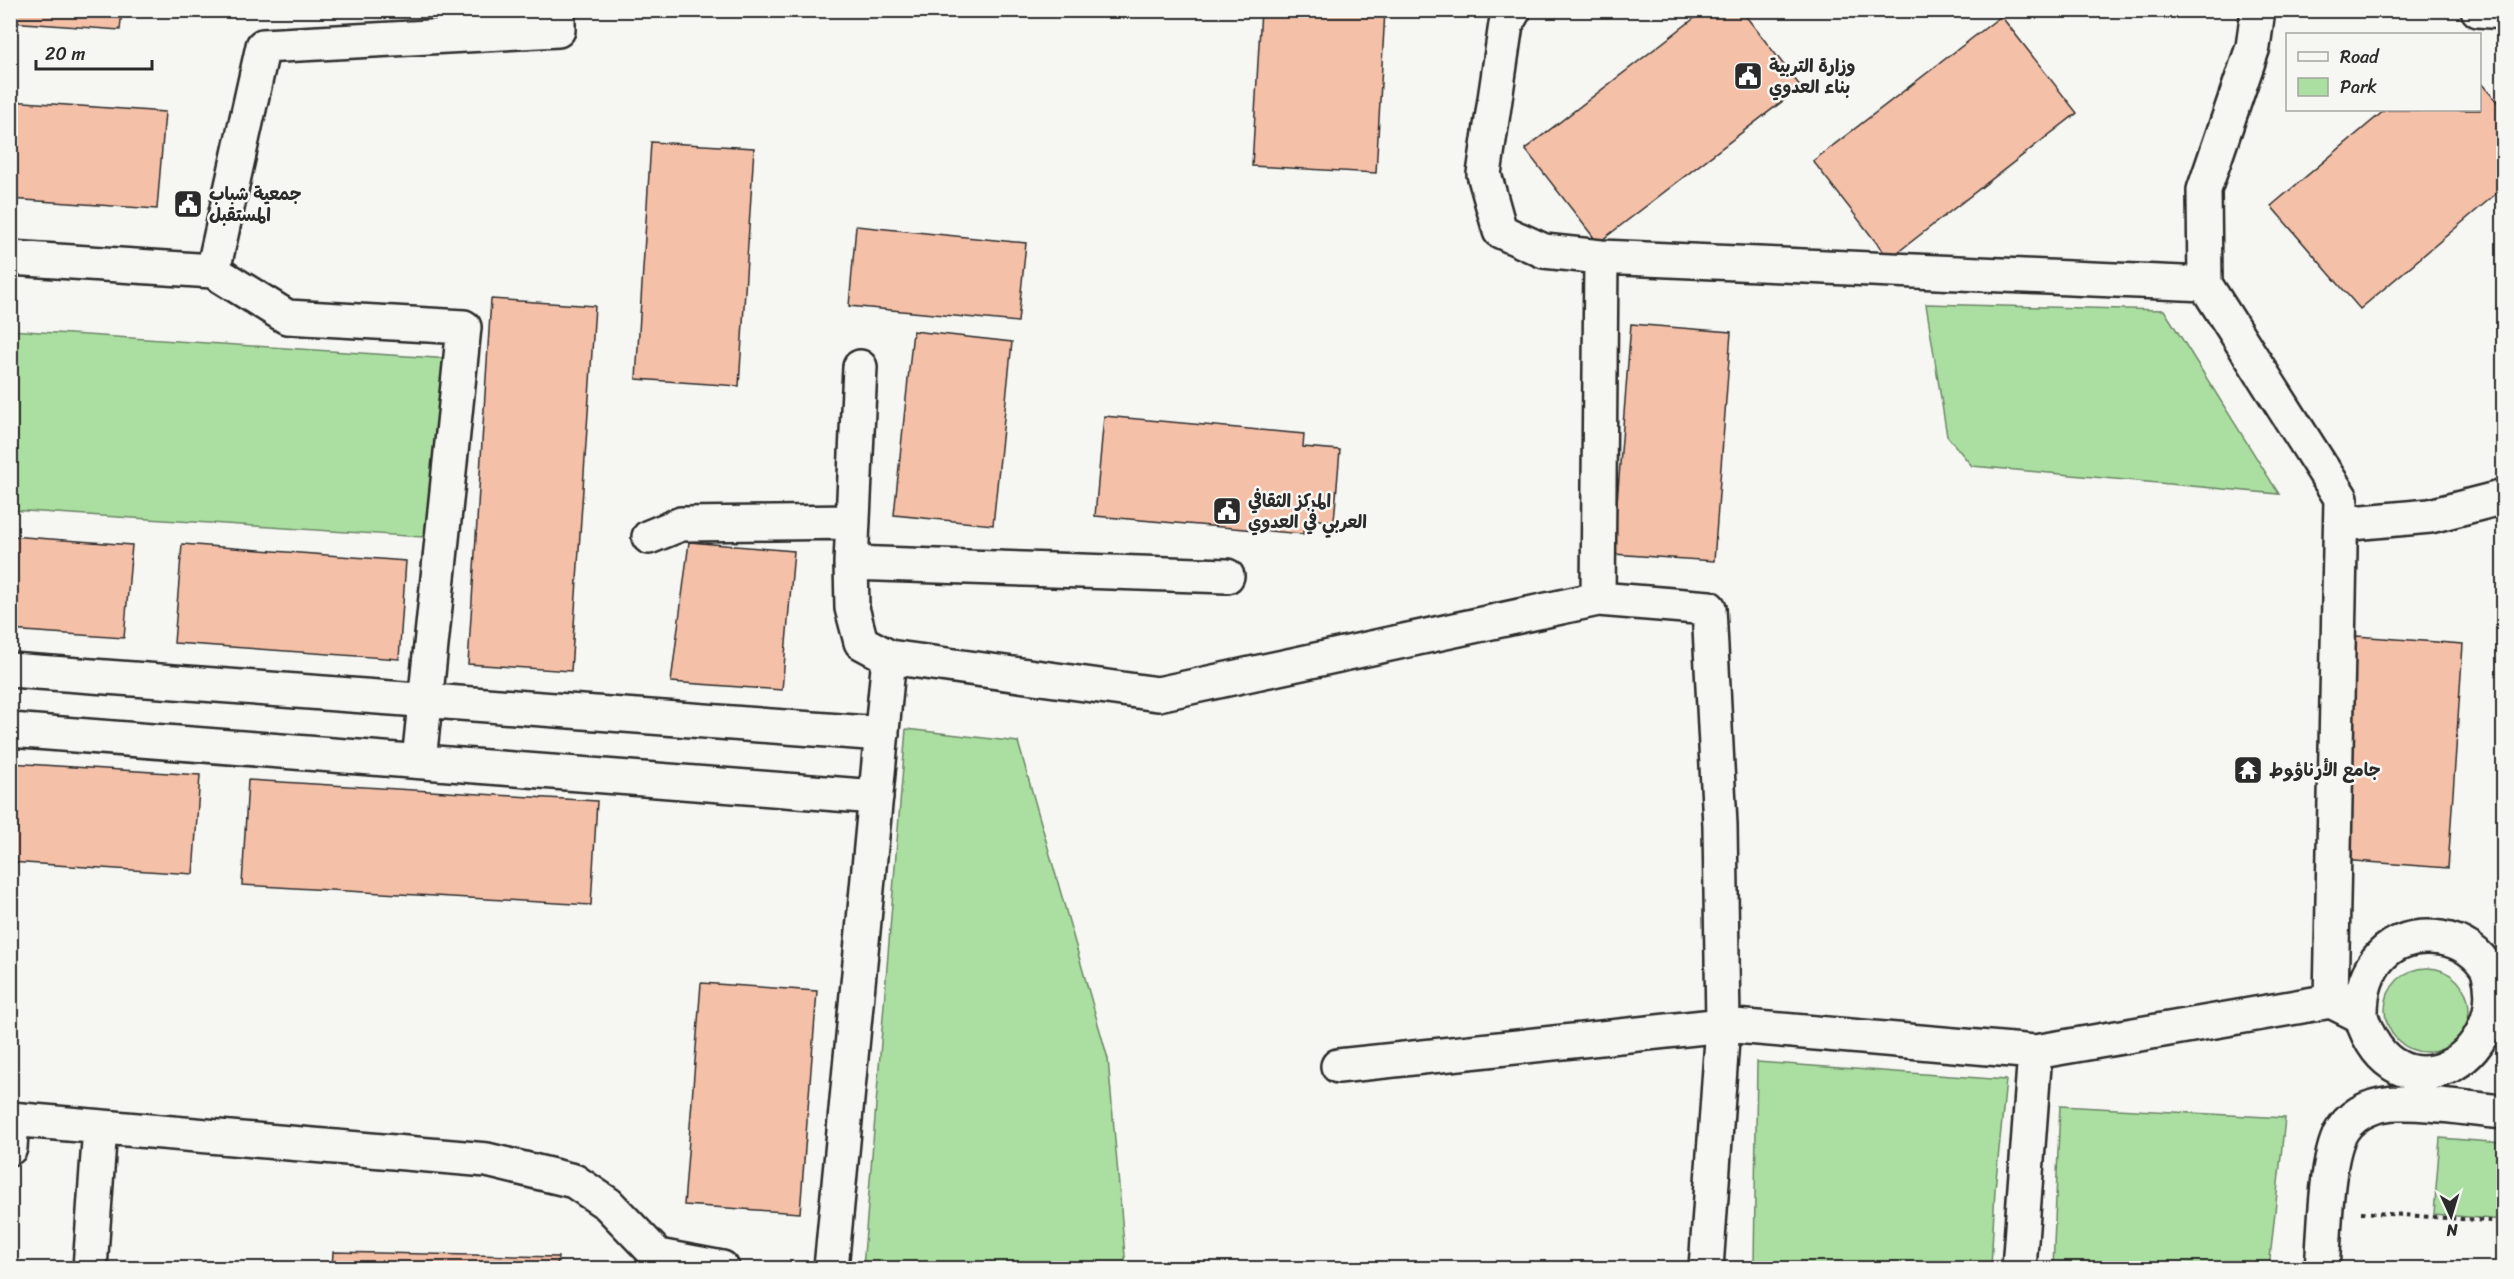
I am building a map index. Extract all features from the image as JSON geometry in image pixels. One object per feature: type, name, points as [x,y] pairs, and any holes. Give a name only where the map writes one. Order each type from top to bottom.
[{"type":"street","points":[[213,271],[263,46],[558,30],[558,10]]},
{"type":"street","points":[[1514,10],[1506,24],[1484,174],[1500,231],[1544,251],[1601,257],[2205,284]]},
{"type":"street","points":[[2258,10],[2253,47],[2205,190],[2205,284],[2341,498],[2331,1001]]},
{"type":"street","points":[[2478,10],[2504,12]]},
{"type":"street","points":[[1598,599],[1601,257]]},
{"type":"street","points":[[10,258],[213,271],[287,317],[464,327],[419,761]]},
{"type":"street","points":[[860,367],[851,563],[852,608],[861,642],[889,657],[1158,694],[1598,599],[1709,608],[1720,825],[1723,1025],[1706,1269]]},
{"type":"street","points":[[2341,524],[2430,516],[2504,497]]},
{"type":"street","points":[[649,537],[681,524],[853,522]]},
{"type":"street","points":[[851,563],[1227,576]]},
{"type":"street","points":[[831,1269],[889,657]]},
{"type":"street","points":[[10,670],[882,734]]},
{"type":"street","points":[[10,730],[876,796]]},
{"type":"street","points":[[2431,936],[2451,939],[2469,949],[2484,963],[2494,981],[2500,1020],[2475,1056],[2457,1067],[2437,1073],[2416,1072],[2396,1065],[2379,1053],[2367,1036],[2361,1016],[2361,996],[2366,976],[2377,959],[2392,946],[2411,938],[2431,936]]},
{"type":"street","points":[[1338,1066],[1723,1025],[2035,1052],[2331,1001],[2361,1016]]},
{"type":"street","points":[[2019,1269],[2035,1052]]},
{"type":"street","points":[[2322,1269],[2334,1152],[2342,1130],[2355,1115],[2375,1106],[2397,1103],[2504,1112]]},
{"type":"street","points":[[90,1269],[100,1127]]},
{"type":"street","points":[[11,1129],[100,1127],[487,1160],[574,1180],[608,1204],[658,1256],[722,1269]]},
{"type":"path","points":[[2327,1210],[2504,1222]]},
{"type":"green space","points":[[1926,304],[2164,310],[2279,494],[1972,466],[1947,436]]},
{"type":"green space","points":[[10,330],[451,359],[438,538],[11,510]]},
{"type":"green space","points":[[906,729],[1018,742],[1108,1059],[1126,1268],[863,1268]]},
{"type":"green space","points":[[2427,968],[2443,971],[2457,980],[2466,994],[2469,1010],[2466,1026],[2457,1040],[2443,1049],[2427,1052],[2411,1049],[2397,1040],[2388,1026],[2385,1010],[2388,994],[2397,980],[2411,971]]},
{"type":"green space","points":[[1757,1062],[2006,1080],[1995,1189],[1991,1268],[1870,1268],[1754,1263]]},
{"type":"green space","points":[[2060,1106],[2285,1118],[2269,1268],[2053,1268]]},
{"type":"green space","points":[[2440,1138],[2503,1143],[2503,1220],[2434,1214]]},
{"type":"building","points":[[10,10],[122,10],[120,30],[10,22]]},
{"type":"building","points":[[1261,10],[1385,10],[1376,173],[1252,166]]},
{"type":"building","points":[[1705,10],[1741,10],[1801,87],[1598,243],[1525,149]]},
{"type":"building","points":[[2001,16],[2077,113],[1889,259],[1813,161]]},
{"type":"building","points":[[2481,83],[2504,110],[2504,187],[2360,309],[2271,206],[2384,111],[2481,111]]},
{"type":"building","points":[[10,101],[165,112],[157,209],[10,199]]},
{"type":"building","points":[[651,142],[754,148],[739,386],[636,379]]},
{"type":"building","points":[[856,226],[1026,243],[1018,322],[849,306]]},
{"type":"building","points":[[491,299],[595,306],[571,671],[468,664]]},
{"type":"building","points":[[1631,324],[1731,332],[1714,561],[1613,554]]},
{"type":"building","points":[[913,331],[1012,342],[993,525],[894,515]]},
{"type":"building","points":[[1104,416],[1304,434],[1303,447],[1340,450],[1334,521],[1304,519],[1303,534],[1095,516]]},
{"type":"building","points":[[10,536],[132,545],[124,638],[10,630]]},
{"type":"building","points":[[689,542],[794,551],[782,690],[671,682]]},
{"type":"building","points":[[182,544],[406,561],[399,659],[174,643]]},
{"type":"building","points":[[2356,636],[2463,644],[2448,868],[2341,860]]},
{"type":"building","points":[[10,763],[200,775],[193,874],[10,862]]},
{"type":"building","points":[[248,780],[597,801],[591,905],[242,885]]},
{"type":"building","points":[[701,983],[817,991],[800,1213],[684,1205]]},
{"type":"building","points":[[333,1252],[558,1257],[557,1268],[332,1268]]},
{"type":"place","name":"وزارة التربية بناء العدوي","points":[[1748,76]]},
{"type":"place","name":"جمعية شباب المستقبل","points":[[188,204]]},
{"type":"place","name":"المركز الثقافي العربي في العدوي","points":[[1227,511]]},
{"type":"place","name":"جامع الأرناؤوط","points":[[2248,770]]}]
